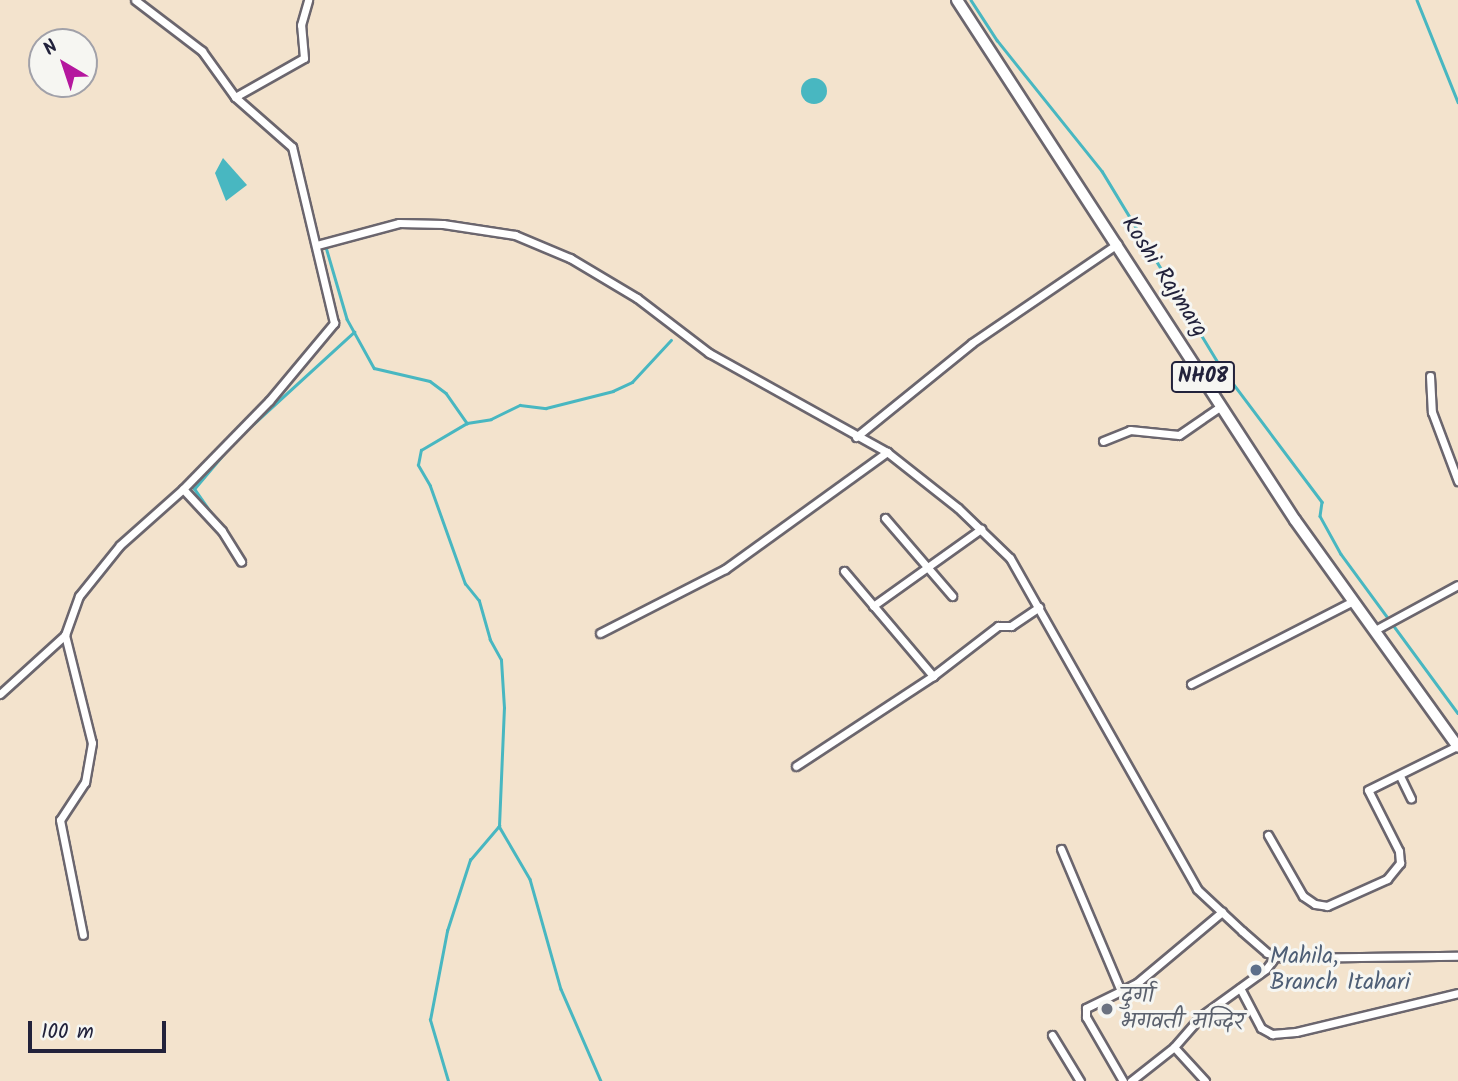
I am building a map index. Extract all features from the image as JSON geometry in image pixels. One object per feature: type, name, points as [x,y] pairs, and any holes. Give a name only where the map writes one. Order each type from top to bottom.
[{"type":"main road","name":"Koshi Rajmarg","points":[[957,0],[1222,406],[1353,601],[1458,746]]},
{"type":"street","points":[[0,694],[65,635],[79,596],[120,545],[183,489],[277,391],[334,323],[292,147],[235,97],[202,51],[135,0]]},
{"type":"street","points":[[235,97],[304,58],[301,24],[308,0]]},
{"type":"street","points":[[317,245],[399,223],[443,224],[515,236],[570,258],[637,298],[709,353],[887,452],[981,529],[1010,558],[1197,889],[1222,912],[1275,957],[1458,956]]},
{"type":"street","points":[[856,437],[972,343],[1118,243]]},
{"type":"street","points":[[1430,376],[1432,412],[1458,481]]},
{"type":"street","points":[[1103,441],[1130,430],[1179,435],[1222,406]]},
{"type":"street","points":[[600,633],[725,569],[887,452]]},
{"type":"street","points":[[183,489],[222,531],[241,562]]},
{"type":"street","points":[[885,518],[952,596]]},
{"type":"street","points":[[873,606],[925,566],[981,529]]},
{"type":"street","points":[[844,571],[933,676]]},
{"type":"street","points":[[1375,630],[1458,585]]},
{"type":"street","points":[[1191,684],[1353,601]]},
{"type":"street","points":[[796,766],[933,676],[998,626],[1011,626],[1039,607]]},
{"type":"street","points":[[65,635],[92,743],[85,782],[60,820],[83,935]]},
{"type":"street","points":[[1268,835],[1303,896],[1327,906],[1396,873],[1399,851],[1368,790],[1458,746]]},
{"type":"street","points":[[1400,776],[1411,799]]},
{"type":"street","points":[[1061,849],[1121,991]]},
{"type":"street","points":[[1123,1081],[1085,1013],[1086,1008],[1137,984],[1222,912]]},
{"type":"street","points":[[1131,1081],[1174,1047],[1201,1016],[1240,988],[1275,957]]},
{"type":"street","points":[[1240,988],[1261,1028],[1272,1034],[1296,1032],[1458,993]]},
{"type":"street","points":[[1052,1035],[1080,1081]]},
{"type":"street","points":[[1174,1047],[1205,1081]]},
{"type":"water","points":[[814,78],[823,82],[827,91],[823,100],[814,104],[805,100],[801,91],[805,82]]},
{"type":"water","points":[[223,158],[247,185],[226,201],[215,173]]},
{"type":"waterway","points":[[971,0],[997,40],[1102,171],[1220,366],[1322,502],[1320,516],[1341,554],[1458,713]]},
{"type":"waterway","points":[[1417,0],[1458,102]]},
{"type":"waterway","points":[[326,247],[347,319],[374,368],[430,381],[446,393],[467,423]]},
{"type":"waterway","points":[[239,437],[354,332]]},
{"type":"waterway","points":[[448,1081],[430,1020],[447,931],[470,860],[499,826],[504,708],[501,660],[490,640],[479,601],[465,584],[430,486],[418,465],[421,450],[467,423],[491,419],[520,405],[546,408],[613,391],[632,382],[671,340]]},
{"type":"waterway","points":[[213,516],[194,489],[232,444]]},
{"type":"waterway","points":[[234,543],[242,555]]},
{"type":"waterway","points":[[499,826],[530,879],[561,989],[601,1081]]},
{"type":"place","name":"Mahila, Branch Itahari","points":[[1256,970]]},
{"type":"place","name":"दुर्गा भगवती मन्दिर","points":[[1107,1009]]}]
